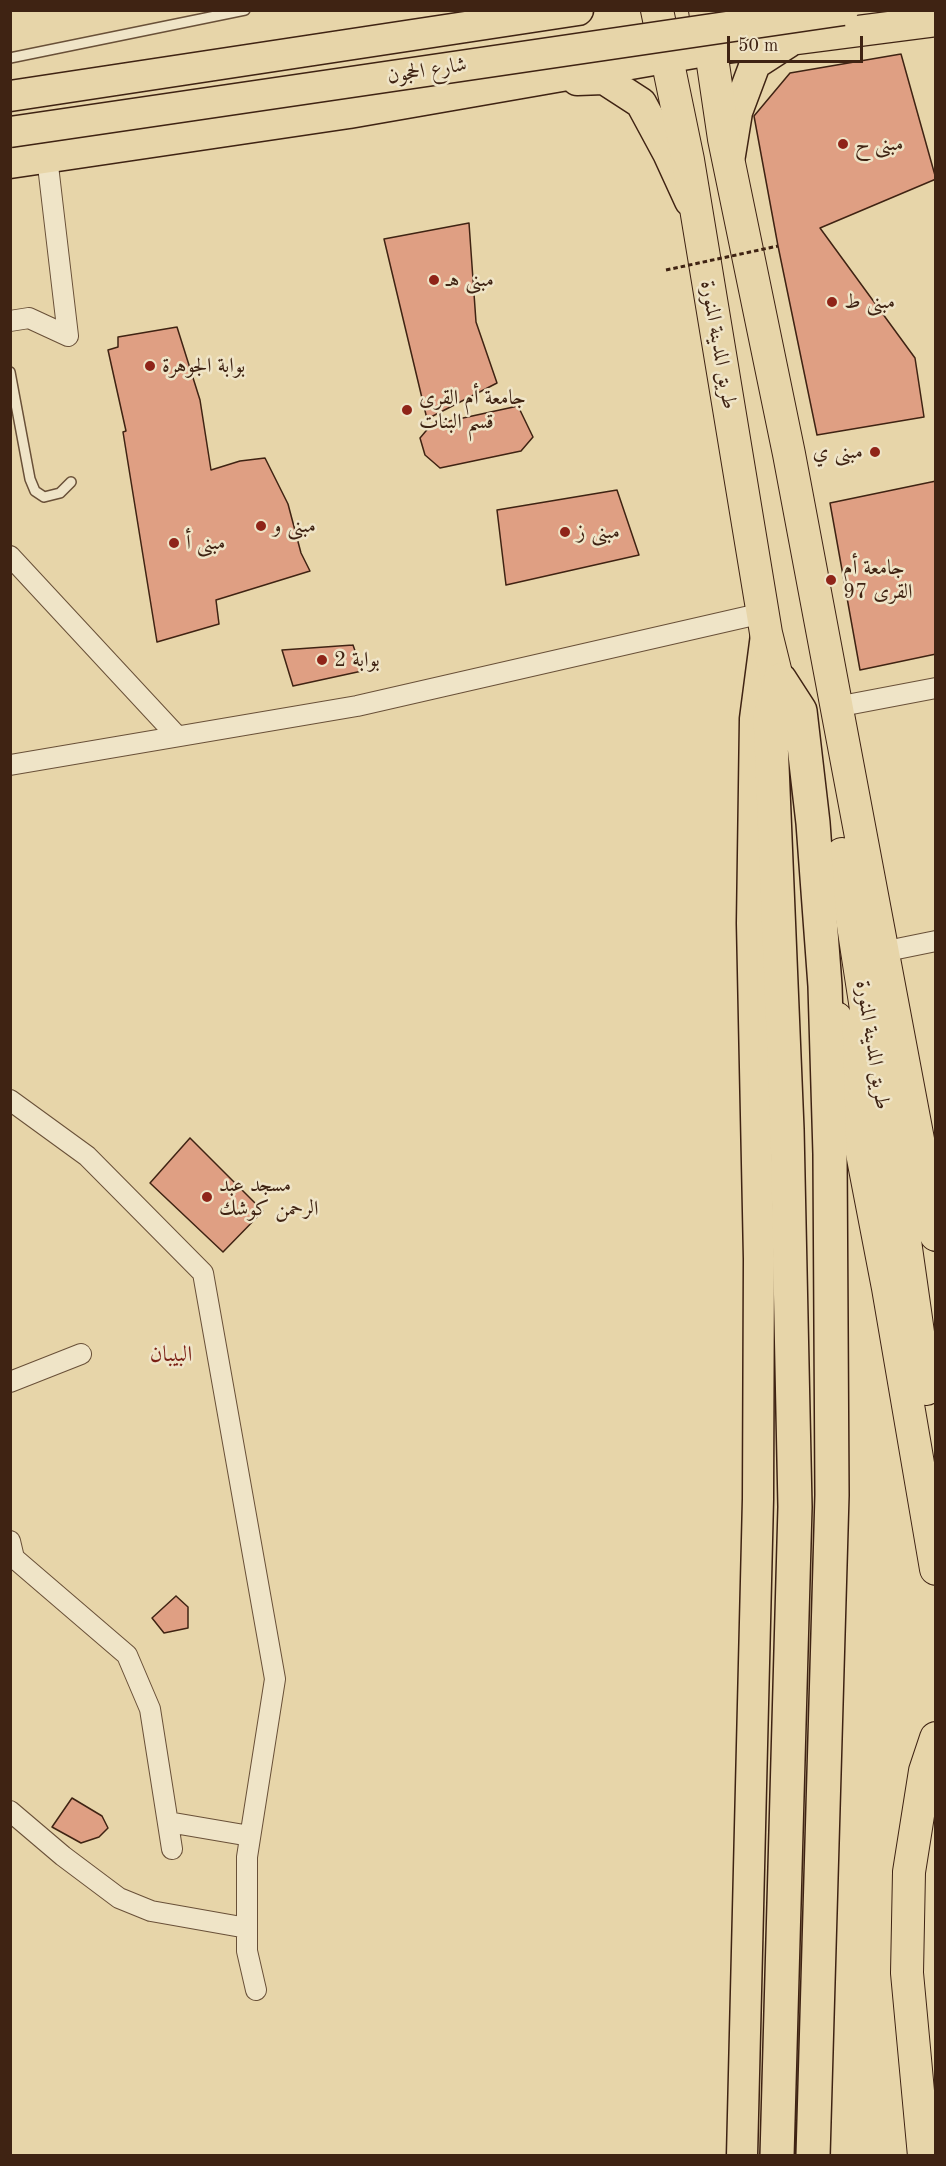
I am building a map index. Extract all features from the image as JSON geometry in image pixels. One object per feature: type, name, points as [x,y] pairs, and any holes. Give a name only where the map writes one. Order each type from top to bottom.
[{"type":"highway","name":"طريق المدينة المنورة","points":[[657,10],[688,160],[764,623],[780,680],[835,1012],[888,1288],[936,1569]]},
{"type":"highway","name":"طريق المدينة المنورة","points":[[705,10],[729,164],[789,454],[882,952],[928,1157],[934,1215]]},
{"type":"highway","name":"طريق المدينة المنورة","points":[[822,632],[815,689],[884,1125],[905,1240],[936,1458]]},
{"type":"highway","points":[[777,2156],[795,1507],[787,1129],[770,717],[780,680]]},
{"type":"highway","points":[[780,680],[800,711],[813,823],[825,986],[830,1154],[832,1495],[813,2156]]},
{"type":"highway","points":[[924,2156],[907,1973],[909,1872],[925,1771],[936,1738]]},
{"type":"main road","points":[[493,23],[522,10]]},
{"type":"main road","points":[[10,96],[578,10]]},
{"type":"main road","name":"شارع الحجون","points":[[10,113],[699,10]]},
{"type":"main road","name":"شارع الحجون","points":[[10,132],[843,10]]},
{"type":"main road","points":[[10,163],[350,113],[711,50],[936,21]]},
{"type":"main road","points":[[729,164],[737,112],[755,64],[795,39]]},
{"type":"main road","points":[[529,81],[604,80],[641,103],[668,153],[695,213]]},
{"type":"main road","points":[[742,2156],[758,1499],[759,1259],[752,923],[755,719],[764,623]]},
{"type":"street","points":[[10,321],[29,318],[68,336],[47,157]]},
{"type":"street","points":[[10,556],[177,736]]},
{"type":"street","points":[[10,765],[357,706],[764,623]]},
{"type":"street","points":[[836,707],[936,688]]},
{"type":"street","points":[[882,952],[936,941]]},
{"type":"street","points":[[10,1100],[87,1156],[203,1273],[275,1679],[247,1857],[247,1951],[256,1990]]},
{"type":"street","points":[[10,1382],[81,1354]]},
{"type":"street","points":[[10,1541],[14,1558],[126,1655],[150,1709],[172,1849]]},
{"type":"street","points":[[10,1811],[63,1856],[119,1898],[151,1911],[247,1928]]},
{"type":"street","points":[[168,1822],[250,1836]]},
{"type":"lane","points":[[10,58],[245,10]]},
{"type":"lane","points":[[10,372],[34,491],[44,497],[60,493],[71,482]]},
{"type":"path","points":[[666,270],[778,246]]},
{"type":"building","points":[[901,54],[936,179],[820,228],[915,358],[924,417],[817,435],[754,116],[790,73]]},
{"type":"building","name":"مبنى هـ","points":[[469,223],[476,322],[497,383],[427,419],[384,239]]},
{"type":"building","points":[[177,327],[200,400],[211,470],[240,461],[265,458],[288,504],[301,553],[310,571],[216,600],[219,624],[157,642],[123,432],[126,431],[108,350],[118,347],[118,337]]},
{"type":"building","points":[[518,406],[533,437],[521,451],[440,468],[425,455],[420,438],[431,425]]},
{"type":"building","name":"مبنى ي","points":[[936,481],[936,654],[860,670],[830,503]]},
{"type":"building","name":"مبنى ز","points":[[617,490],[639,555],[506,585],[497,510]]},
{"type":"building","name":"بوابة 2","points":[[353,645],[362,671],[293,686],[282,650]]},
{"type":"building","name":"مسجد عبد الرحمن كوشك","points":[[190,1138],[263,1211],[223,1252],[150,1183]]},
{"type":"building","points":[[176,1596],[188,1607],[188,1628],[164,1633],[152,1618]]},
{"type":"building","points":[[72,1798],[102,1816],[108,1828],[99,1837],[81,1843],[52,1827]]},
{"type":"place","name":"مبنى ح","points":[[843,144]]},
{"type":"place","name":"مبنى هـ","points":[[434,280]]},
{"type":"place","name":"مبنى ط","points":[[832,302]]},
{"type":"place","name":"بوابة الجوهرة","points":[[150,366]]},
{"type":"place","name":"جامعة أم القرى قسم البنات","points":[[407,410]]},
{"type":"place","name":"مبنى ي","points":[[875,452]]},
{"type":"place","name":"مبنى و","points":[[261,526]]},
{"type":"place","name":"مبنى ز","points":[[565,532]]},
{"type":"place","name":"مبنى أ","points":[[174,543]]},
{"type":"place","name":"جامعة أم القرى 97","points":[[831,580]]},
{"type":"place","name":"بوابة 2","points":[[322,660]]},
{"type":"place","name":"مسجد عبد الرحمن كوشك","points":[[207,1197]]},
{"type":"district","name":"البيبان","points":[[171,1355]]}]
